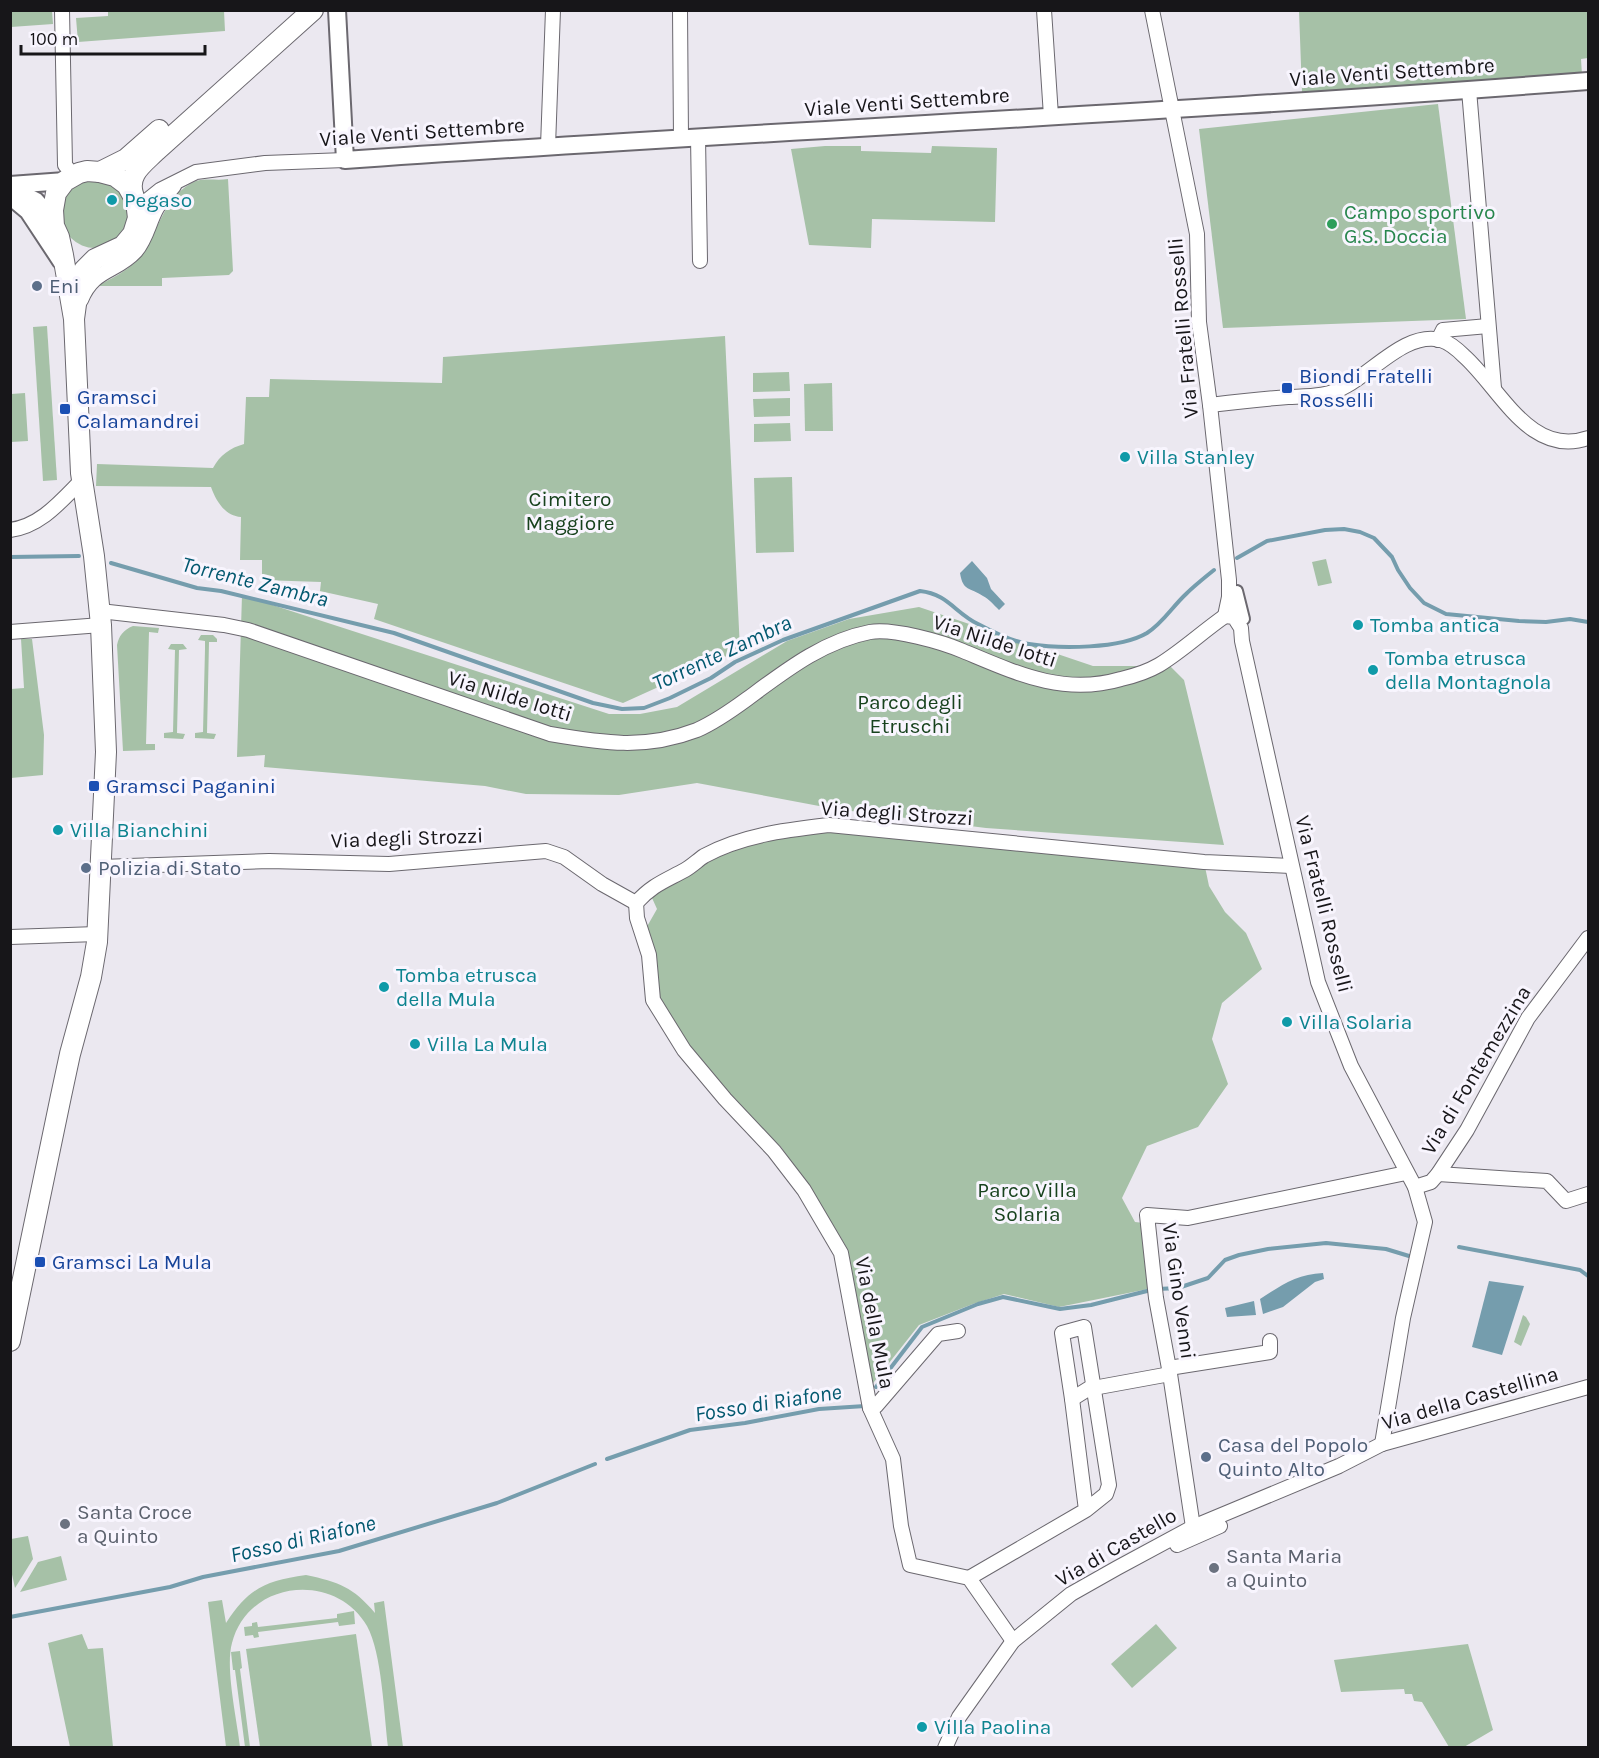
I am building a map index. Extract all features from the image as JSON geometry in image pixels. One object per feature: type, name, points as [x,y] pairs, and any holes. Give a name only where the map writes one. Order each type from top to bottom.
[{"type":"main road","points":[[100,172],[126,159],[293,10]]},
{"type":"main road","points":[[75,319],[81,276],[90,262],[117,251],[129,240],[136,226],[138,217],[136,201],[130,186],[132,178],[156,151],[313,10]]},
{"type":"main road","points":[[10,1341],[70,1054],[92,977],[101,867],[106,733],[100,618],[94,556],[82,480],[75,319],[56,228],[54,202],[57,193],[69,178],[87,171],[100,172],[121,180],[133,194]]},
{"type":"main road","points":[[56,228],[68,247],[80,254],[93,257],[103,256]]},
{"type":"street","points":[[10,186],[69,178],[65,165],[63,10]]},
{"type":"street","points":[[337,10],[345,160]]},
{"type":"street","points":[[549,146],[553,10]]},
{"type":"street","points":[[680,10],[700,261]]},
{"type":"street","points":[[1044,10],[1051,116]]},
{"type":"street","name":"Via Fratelli Rosselli","points":[[1152,10],[1197,234],[1199,322],[1230,591],[1225,616],[1242,641],[1318,982],[1351,1066],[1415,1187],[1425,1222],[1403,1318],[1382,1444]]},
{"type":"street","name":"Viale Venti Settembre","points":[[138,217],[145,202],[160,190],[195,172],[265,164],[1173,109],[1588,81]]},
{"type":"street","points":[[1469,90],[1494,388]]},
{"type":"street","points":[[75,319],[86,288],[101,273],[136,250],[143,241],[156,209],[181,179]]},
{"type":"street","points":[[10,186],[36,201],[56,228]]},
{"type":"street","points":[[10,196],[28,211],[66,268]]},
{"type":"street","points":[[1438,340],[1443,330],[1488,326]]},
{"type":"street","points":[[1210,405],[1325,395],[1345,387],[1407,345],[1429,338],[1445,341],[1460,352],[1529,428],[1563,442],[1588,438]]},
{"type":"street","points":[[10,530],[28,526],[43,517],[82,480]]},
{"type":"street","name":"Via Nilde Iotti","points":[[10,632],[100,618],[224,625],[286,642],[550,734],[618,744],[659,741],[698,729],[727,713],[800,660],[827,647],[872,632],[925,638],[952,646],[1029,678],[1081,686],[1107,683],[1151,669],[1167,660],[1225,616]]},
{"type":"street","name":"Via degli Strozzi","points":[[101,867],[269,861],[389,864],[546,852],[564,857],[602,884],[636,903],[648,889],[687,869],[705,856],[738,842],[782,830],[829,825],[1204,862],[1291,866]]},
{"type":"street","name":"Via della Mula","points":[[636,903],[637,918],[649,955],[653,1000],[684,1050],[725,1099],[774,1151],[804,1190],[841,1253],[870,1408],[893,1459],[901,1526],[910,1564],[969,1578]]},
{"type":"street","points":[[10,937],[97,934]]},
{"type":"street","name":"Via di Fontemezzina","points":[[1415,1187],[1431,1182],[1438,1174],[1467,1130],[1528,1018],[1588,938]]},
{"type":"street","name":"Via Gino Venni","points":[[1193,1527],[1156,1298],[1147,1215],[1188,1218],[1406,1173]]},
{"type":"street","points":[[1438,1174],[1546,1181],[1566,1202],[1588,1194]]},
{"type":"street","points":[[1013,1641],[969,1578],[1086,1510],[1106,1494],[1109,1485],[1084,1327],[1062,1333],[1086,1510]]},
{"type":"street","points":[[870,1408],[876,1406],[938,1334],[958,1331]]},
{"type":"street","points":[[1072,1400],[1083,1390],[1270,1350]]},
{"type":"street","name":"Via della Castellina","points":[[1363,1453],[1382,1444],[1588,1387]]},
{"type":"street","name":"Via di Castello","points":[[945,1748],[959,1717],[1013,1641],[1071,1594],[1193,1527],[1269,1497],[1340,1466],[1363,1453]]},
{"type":"street","points":[[1117,1568],[1122,1572],[1127,1570],[1264,1506],[1270,1501],[1269,1497]]},
{"type":"green space","points":[[11,10],[52,11],[53,24],[11,27]]},
{"type":"green space","points":[[108,11],[224,11],[225,31],[78,42],[76,18],[108,16]]},
{"type":"green space","points":[[1299,11],[1588,11],[1588,58],[1581,59],[1582,75],[1302,92]]},
{"type":"green space","name":"Campo sportivo G.S. Doccia","points":[[1438,104],[1466,319],[1223,328],[1199,129]]},
{"type":"green space","points":[[861,146],[861,151],[931,153],[932,146],[997,148],[995,222],[872,219],[871,248],[809,245],[791,149]]},
{"type":"green space","points":[[228,179],[233,271],[229,275],[162,278],[162,286],[98,286],[136,261],[144,251],[168,206],[185,187],[200,180]]},
{"type":"green space","points":[[88,180],[102,180],[114,185],[124,195],[129,214],[124,233],[114,243],[102,248],[88,248],[76,243],[66,233],[61,221],[61,207],[66,195],[76,185]]},
{"type":"green space","points":[[47,326],[57,480],[43,481],[33,327]]},
{"type":"green space","name":"Cimitero Maggiore","points":[[725,336],[740,650],[623,703],[374,619],[378,604],[320,591],[321,582],[262,580],[262,560],[240,560],[241,517],[230,514],[222,507],[211,487],[96,486],[97,464],[213,468],[226,453],[244,444],[246,397],[269,397],[270,379],[442,383],[443,357]]},
{"type":"green space","points":[[789,372],[790,391],[753,392],[753,373]]},
{"type":"green space","points":[[832,383],[833,431],[805,431],[804,384]]},
{"type":"green space","points":[[25,393],[28,441],[11,442],[11,394]]},
{"type":"green space","points":[[790,398],[790,416],[754,417],[753,399]]},
{"type":"green space","points":[[790,423],[791,441],[754,442],[754,424]]},
{"type":"green space","points":[[792,477],[794,552],[756,553],[754,478]]},
{"type":"green space","points":[[1326,559],[1332,583],[1318,586],[1312,562]]},
{"type":"green space","name":"Parco degli Etruschi","points":[[242,595],[609,714],[640,714],[677,707],[787,641],[849,619],[919,607],[1093,666],[1170,666],[1184,680],[1224,845],[986,828],[835,809],[697,783],[619,795],[526,794],[485,786],[264,767],[265,755],[237,757]]},
{"type":"green space","points":[[133,626],[159,628],[158,633],[149,632],[146,744],[155,744],[155,750],[123,751],[117,645],[122,634]]},
{"type":"green space","points":[[201,635],[213,635],[217,639],[217,642],[209,642],[207,733],[216,734],[214,739],[195,738],[195,733],[203,732],[205,641],[198,640]]},
{"type":"green space","points":[[21,639],[32,639],[44,735],[43,775],[11,778],[11,689],[24,688]]},
{"type":"green space","points":[[171,644],[183,644],[187,649],[179,650],[177,733],[185,734],[183,739],[164,738],[164,733],[173,732],[175,650],[168,649]]},
{"type":"green space","name":"Parco Villa Solaria","points":[[829,825],[1204,862],[1209,886],[1225,912],[1246,933],[1262,969],[1222,1003],[1212,1039],[1228,1084],[1198,1127],[1147,1146],[1122,1198],[1135,1222],[1144,1223],[1153,1288],[1059,1307],[1004,1294],[973,1304],[919,1325],[870,1387],[866,1377],[859,1308],[847,1248],[809,1186],[781,1147],[730,1099],[686,1047],[657,995],[645,930],[657,909],[648,889],[705,856]]},
{"type":"green space","points":[[1523,1315],[1530,1324],[1521,1346],[1514,1342]]},
{"type":"green space","points":[[28,1536],[33,1559],[15,1588],[11,1570],[11,1539]]},
{"type":"green space","points":[[61,1556],[67,1580],[20,1592],[38,1562]]},
{"type":"green space","points":[[306,1575],[345,1587],[360,1597],[375,1613],[374,1603],[384,1601],[403,1747],[388,1747],[379,1668],[367,1626],[353,1608],[335,1597],[314,1591],[294,1590],[273,1595],[255,1606],[241,1622],[230,1654],[240,1747],[226,1747],[208,1602],[222,1600],[226,1623],[242,1602],[259,1588],[279,1580]]},
{"type":"green space","points":[[354,1611],[355,1624],[339,1626],[338,1622],[258,1632],[259,1637],[254,1638],[253,1635],[245,1636],[244,1627],[252,1626],[252,1623],[257,1622],[258,1627],[337,1618],[337,1614]]},
{"type":"green space","points":[[1156,1624],[1177,1648],[1132,1688],[1111,1664]]},
{"type":"green space","points":[[82,1634],[88,1649],[103,1648],[113,1747],[70,1747],[48,1643]]},
{"type":"green space","points":[[356,1634],[372,1747],[260,1747],[246,1649]]},
{"type":"green space","points":[[1468,1644],[1493,1730],[1464,1747],[1449,1747],[1422,1702],[1414,1701],[1412,1694],[1405,1694],[1404,1689],[1341,1692],[1334,1660]]},
{"type":"green space","points":[[240,1651],[242,1668],[240,1669],[250,1747],[245,1747],[231,1652]]},
{"type":"water","points":[[972,561],[987,578],[991,589],[1005,604],[999,610],[963,583],[960,573]]},
{"type":"water","points":[[1323,1273],[1324,1279],[1315,1282],[1283,1307],[1263,1314],[1260,1299],[1297,1278]]},
{"type":"water","points":[[1489,1281],[1524,1286],[1502,1355],[1472,1347]]},
{"type":"water","points":[[1254,1301],[1256,1315],[1227,1317],[1225,1308]]},
{"type":"waterway","name":"Torrente Zambra","points":[[1237,558],[1267,541],[1325,530],[1344,529],[1374,538],[1392,557],[1410,588],[1424,603],[1446,614],[1519,621],[1546,622],[1570,619],[1588,622]]},
{"type":"waterway","name":"Torrente Zambra","points":[[10,557],[79,556]]},
{"type":"waterway","name":"Torrente Zambra","points":[[111,563],[197,588],[221,591],[394,633],[593,703],[622,709],[644,708],[670,698],[711,678],[735,662],[783,640],[920,591],[938,596],[970,620],[1023,643],[1073,647],[1122,642],[1153,629],[1189,591],[1214,570]]},
{"type":"waterway","name":"Fosso di Riafone","points":[[1158,1289],[1178,1288],[1208,1278],[1225,1260],[1268,1249],[1326,1243],[1386,1249],[1409,1256]]},
{"type":"waterway","name":"Fosso di Riafone","points":[[1459,1247],[1580,1270],[1588,1276]]},
{"type":"waterway","name":"Fosso di Riafone","points":[[876,1387],[922,1327],[978,1304],[1003,1297],[1060,1309],[1091,1305],[1151,1290]]},
{"type":"waterway","name":"Fosso di Riafone","points":[[607,1459],[690,1430],[745,1423],[819,1409],[865,1406]]},
{"type":"waterway","name":"Fosso di Riafone","points":[[10,1617],[170,1587],[203,1577],[339,1551],[497,1503],[595,1464]]},
{"type":"place","name":"Pegaso","points":[[112,200]]},
{"type":"place","name":"Campo sportivo G.S. Doccia","points":[[1332,224]]},
{"type":"place","name":"Eni","points":[[37,286]]},
{"type":"place","name":"Biondi Fratelli Rosselli","points":[[1287,388]]},
{"type":"place","name":"Gramsci Calamandrei","points":[[65,409]]},
{"type":"place","name":"Villa Stanley","points":[[1125,457]]},
{"type":"place","name":"Tomba antica","points":[[1358,625]]},
{"type":"place","name":"Tomba etrusca della Montagnola","points":[[1373,670]]},
{"type":"place","name":"Gramsci Paganini","points":[[94,786]]},
{"type":"place","name":"Villa Bianchini","points":[[58,830]]},
{"type":"place","name":"Polizia di Stato","points":[[86,868]]},
{"type":"place","name":"Tomba etrusca della Mula","points":[[384,987]]},
{"type":"place","name":"Villa Solaria","points":[[1287,1022]]},
{"type":"place","name":"Villa La Mula","points":[[415,1044]]},
{"type":"place","name":"Gramsci La Mula","points":[[40,1262]]},
{"type":"place","name":"Casa del Popolo Quinto Alto","points":[[1206,1457]]},
{"type":"place","name":"Santa Croce a Quinto","points":[[65,1524]]},
{"type":"place","name":"Santa Maria a Quinto","points":[[1214,1568]]},
{"type":"place","name":"Villa Paolina","points":[[922,1727]]}]
